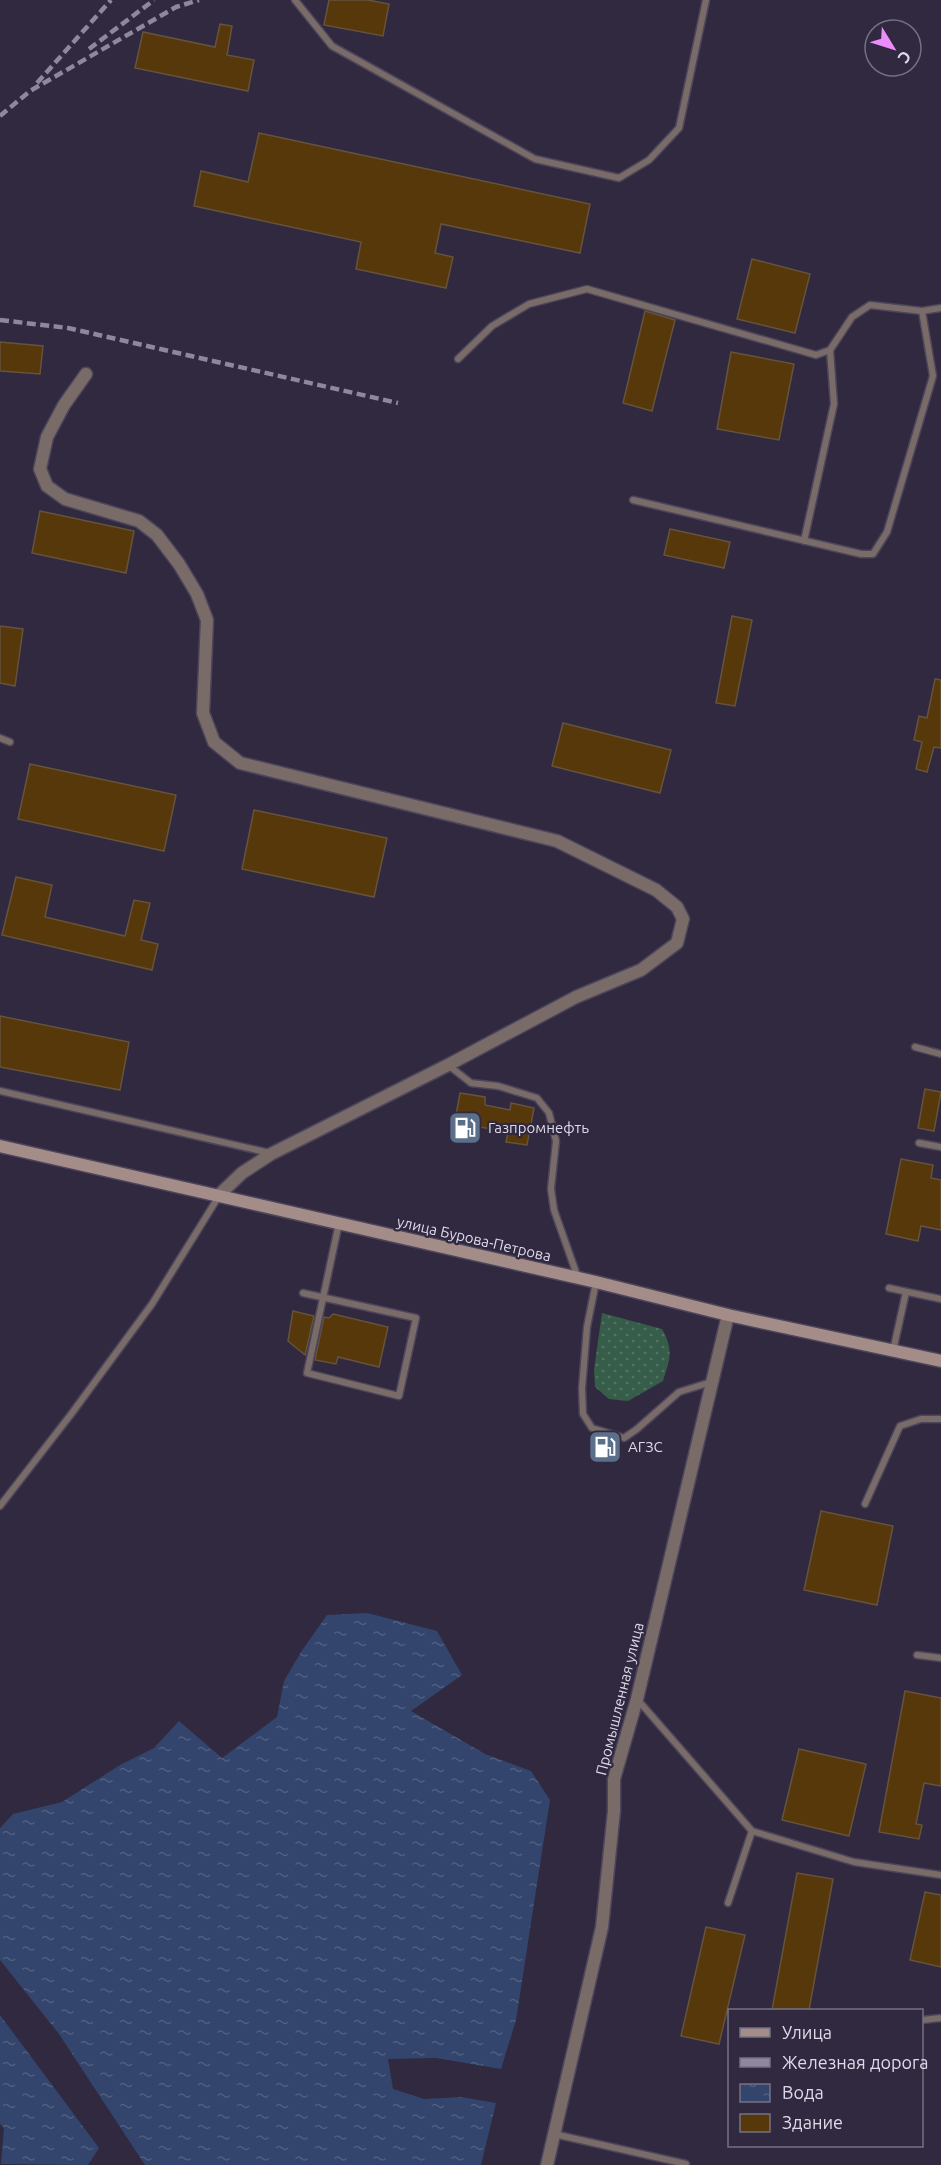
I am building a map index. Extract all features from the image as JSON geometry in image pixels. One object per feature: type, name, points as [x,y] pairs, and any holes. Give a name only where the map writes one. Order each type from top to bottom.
[{"type":"main road","name":"улица Бурова-Петрова","points":[[0,1146],[941,1361]]},
{"type":"street","points":[[86,374],[64,405],[47,437],[40,469],[47,486],[65,500],[139,521],[157,535],[179,564],[197,594],[207,620],[203,713],[214,742],[240,762],[557,840],[656,890],[677,907],[683,919],[677,943],[641,970],[576,998],[271,1154],[242,1173],[219,1195]]},
{"type":"street","name":"Промышленная улица","points":[[547,2165],[602,1927],[614,1810],[614,1779],[637,1699],[728,1314]]},
{"type":"lane","points":[[295,0],[332,46],[535,159],[619,178],[649,160],[679,128],[706,0]]},
{"type":"lane","points":[[458,359],[492,326],[529,304],[587,289],[816,355],[830,350],[852,317],[870,305],[922,311],[941,308]]},
{"type":"lane","points":[[633,500],[861,555],[873,555],[887,532],[933,376],[922,311]]},
{"type":"lane","points":[[804,541],[834,404],[830,350]]},
{"type":"lane","points":[[0,738],[10,742]]},
{"type":"lane","points":[[915,1047],[941,1054]]},
{"type":"lane","points":[[448,1065],[471,1083],[498,1086],[537,1098],[549,1113],[556,1141],[551,1189],[554,1210],[578,1278]]},
{"type":"lane","points":[[0,1091],[271,1154]]},
{"type":"lane","points":[[920,1143],[941,1147]]},
{"type":"lane","points":[[0,1506],[152,1304],[219,1195]]},
{"type":"lane","points":[[303,1293],[323,1298],[416,1318],[399,1396],[307,1373],[323,1298],[339,1223]]},
{"type":"lane","points":[[596,1282],[587,1327],[582,1388],[583,1414],[592,1428],[624,1438],[679,1392],[711,1382]]},
{"type":"lane","points":[[889,1288],[941,1299]]},
{"type":"lane","points":[[893,1351],[906,1292]]},
{"type":"lane","points":[[865,1504],[900,1426],[921,1419],[941,1419]]},
{"type":"lane","points":[[917,1655],[941,1658]]},
{"type":"lane","points":[[637,1699],[752,1832],[854,1862],[941,1875]]},
{"type":"lane","points":[[728,1903],[752,1832]]},
{"type":"lane","points":[[923,2020],[941,2018]]},
{"type":"lane","points":[[554,2134],[686,2164]]},
{"type":"green space","points":[[602,1313],[662,1329],[668,1343],[669,1360],[663,1381],[628,1401],[609,1399],[595,1387],[594,1370]]},
{"type":"water","points":[[367,1613],[437,1631],[462,1675],[411,1711],[485,1754],[531,1771],[550,1800],[516,2020],[501,2069],[436,2058],[388,2059],[393,2089],[424,2099],[461,2097],[496,2103],[481,2165],[145,2165],[59,2034],[0,1960],[0,1828],[13,1814],[62,1802],[120,1765],[154,1748],[179,1721],[222,1758],[277,1717],[284,1681],[327,1615]]},
{"type":"water","points":[[0,2015],[99,2148],[88,2165],[1,2164],[4,2128],[0,2124]]},
{"type":"building","points":[[329,0],[368,0],[389,4],[383,36],[324,25]]},
{"type":"building","points":[[220,24],[232,26],[227,55],[254,60],[248,91],[135,68],[143,32],[215,47]]},
{"type":"building","points":[[259,133],[590,204],[580,253],[441,224],[435,253],[453,257],[446,288],[356,269],[361,242],[194,206],[201,171],[248,182]]},
{"type":"building","points":[[752,259],[810,274],[795,333],[737,319]]},
{"type":"building","points":[[645,311],[675,320],[652,411],[623,403]]},
{"type":"building","points":[[0,342],[43,346],[40,374],[0,371]]},
{"type":"building","points":[[731,352],[794,364],[779,440],[717,429]]},
{"type":"building","points":[[40,511],[134,531],[126,573],[32,553]]},
{"type":"building","points":[[670,529],[730,542],[724,568],[664,555]]},
{"type":"building","points":[[732,616],[752,620],[735,706],[716,703]]},
{"type":"building","points":[[0,626],[23,629],[15,686],[0,683]]},
{"type":"building","points":[[935,679],[941,680],[941,748],[934,747],[927,772],[916,769],[922,742],[914,740],[919,716],[927,718]]},
{"type":"building","points":[[563,723],[671,750],[660,793],[552,766]]},
{"type":"building","points":[[30,764],[176,795],[164,851],[18,819]]},
{"type":"building","points":[[254,810],[387,838],[374,897],[242,869]]},
{"type":"building","points":[[16,877],[52,885],[45,917],[125,936],[134,900],[150,903],[141,940],[158,944],[152,970],[2,935]]},
{"type":"building","points":[[0,1016],[129,1042],[120,1090],[0,1067]]},
{"type":"building","points":[[925,1089],[941,1092],[934,1131],[918,1128]]},
{"type":"building","points":[[460,1093],[485,1097],[485,1105],[510,1110],[511,1103],[534,1108],[527,1145],[506,1142],[508,1132],[480,1127],[478,1136],[453,1131]]},
{"type":"building","points":[[901,1159],[933,1165],[931,1178],[941,1180],[941,1230],[921,1226],[918,1241],[886,1234]]},
{"type":"building","points":[[293,1311],[314,1316],[305,1355],[288,1341]]},
{"type":"building","points":[[333,1314],[388,1327],[379,1367],[338,1357],[336,1364],[315,1360],[324,1317],[329,1318]]},
{"type":"building","points":[[821,1511],[893,1526],[877,1605],[804,1590]]},
{"type":"building","points":[[905,1691],[941,1698],[941,1786],[924,1783],[916,1824],[922,1825],[919,1839],[879,1832]]},
{"type":"building","points":[[799,1749],[866,1764],[849,1836],[782,1820]]},
{"type":"building","points":[[797,1873],[833,1879],[809,2009],[772,2009]]},
{"type":"building","points":[[925,1892],[941,1895],[941,1967],[910,1960]]},
{"type":"building","points":[[706,1927],[745,1935],[719,2044],[681,2036]]},
{"type":"railway","points":[[37,83],[111,0]]},
{"type":"railway","points":[[89,49],[154,0]]},
{"type":"railway","points":[[0,116],[30,91],[176,7],[199,0]]},
{"type":"railway","points":[[0,320],[68,328],[398,403]]},
{"type":"place","name":"Газпромнефть","points":[[465,1128]]},
{"type":"place","name":"АГЗС","points":[[605,1447]]}]
